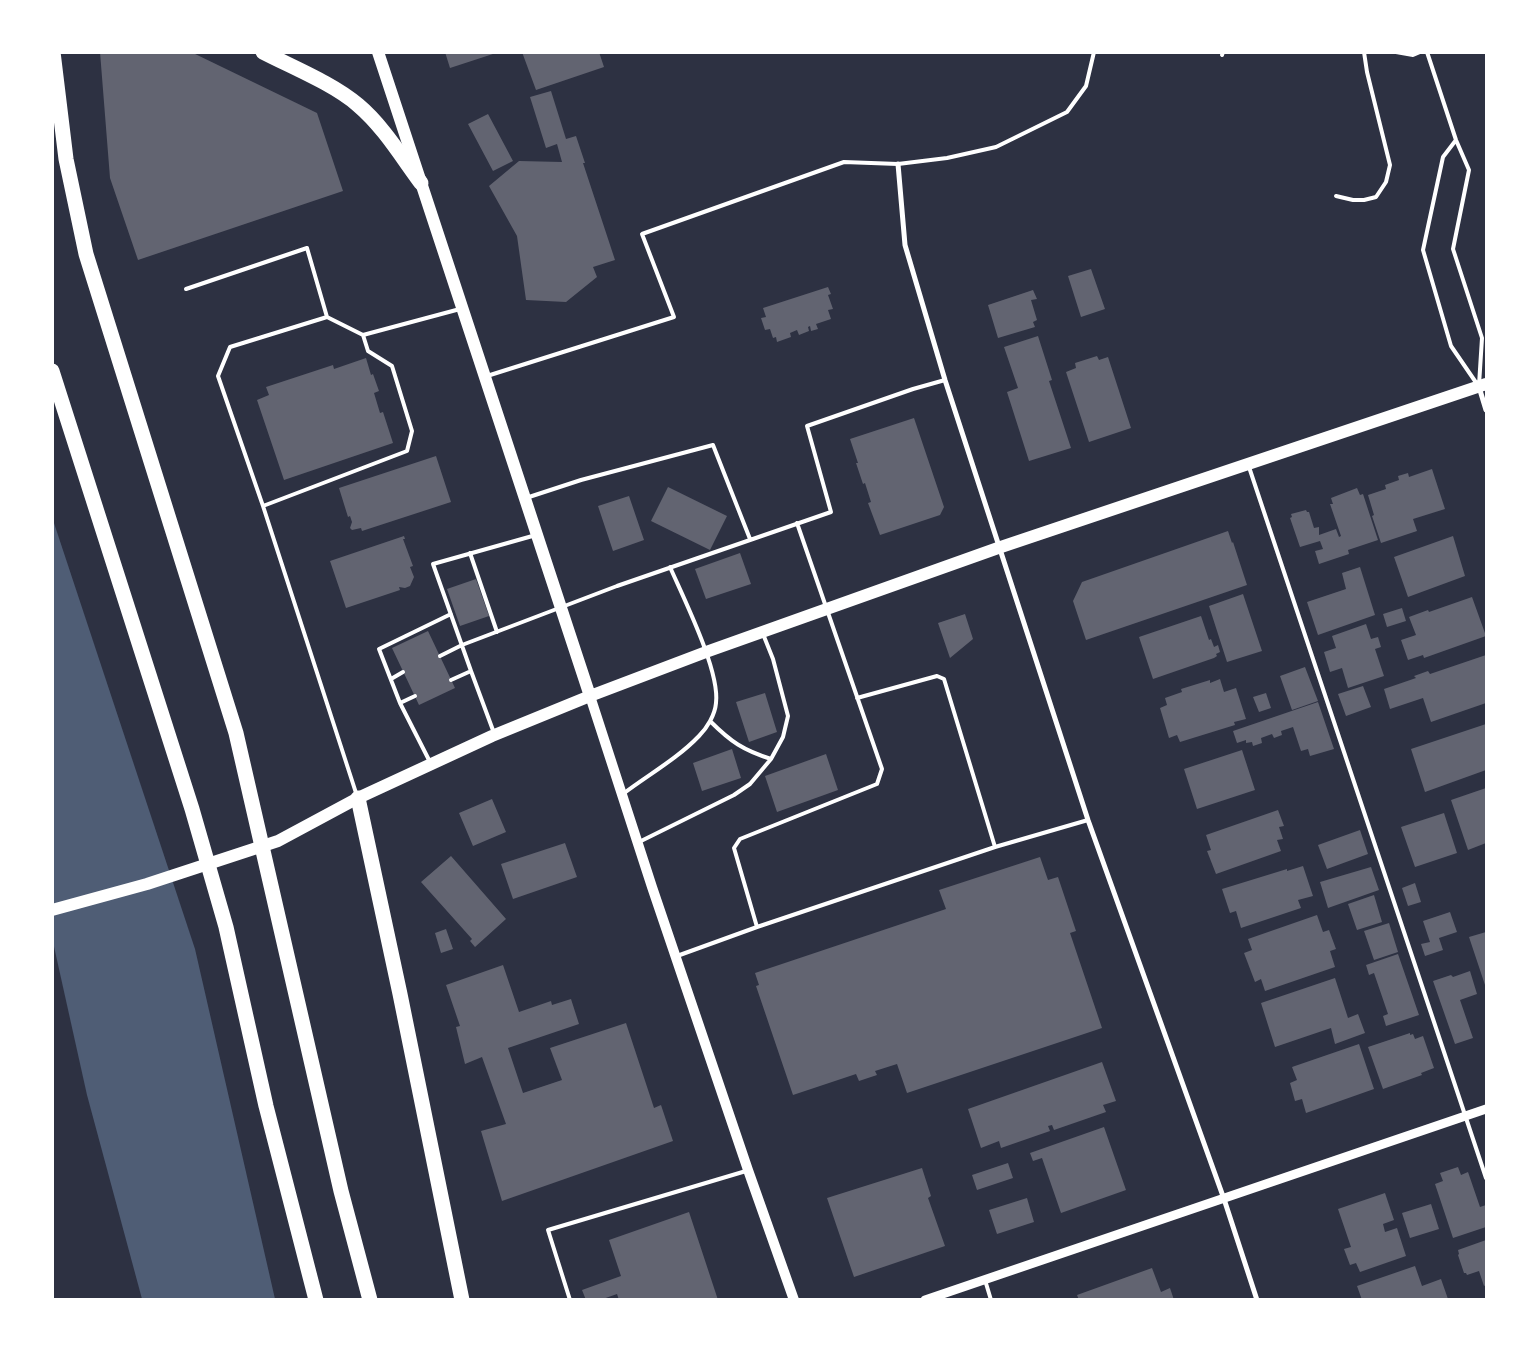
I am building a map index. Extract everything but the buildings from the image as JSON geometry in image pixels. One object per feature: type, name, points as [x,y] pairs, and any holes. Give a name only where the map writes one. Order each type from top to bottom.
[{"type":"highway","points":[[53,52],[66,159],[86,254],[236,732],[339,1182],[370,1300]]},
{"type":"highway","points":[[263,52],[327,85],[357,103],[376,122],[421,182]]},
{"type":"highway","points":[[52,370],[192,809],[226,927],[266,1106],[316,1300]]},
{"type":"highway","points":[[358,798],[462,1300]]},
{"type":"main road","points":[[378,52],[622,795],[748,1170],[794,1300]]},
{"type":"main road","points":[[52,910],[147,884],[278,841],[358,798],[495,735],[590,696],[706,652],[998,548],[1483,386]]},
{"type":"street","points":[[898,164],[905,245],[945,380],[998,548],[1088,820],[1224,1199],[1256,1300]]},
{"type":"street","points":[[1483,386],[1486,410]]},
{"type":"street","points":[[925,1300],[1486,1109]]},
{"type":"lane","points":[[485,376],[674,317],[642,234],[844,162],[898,164],[947,158],[996,147],[1067,112],[1086,86],[1094,52]]},
{"type":"lane","points":[[1336,196],[1353,200],[1376,197],[1386,182],[1390,165],[1367,72],[1364,52]]},
{"type":"lane","points":[[1396,52],[1413,54],[1420,52]]},
{"type":"lane","points":[[1427,52],[1468,170],[1453,249],[1482,338],[1483,386]]},
{"type":"lane","points":[[1456,140],[1442,158],[1423,250],[1451,346],[1483,386]]},
{"type":"lane","points":[[186,289],[307,248],[327,317]]},
{"type":"lane","points":[[358,798],[263,506],[218,376],[230,347],[327,317],[363,335],[462,309]]},
{"type":"lane","points":[[263,506],[407,451],[412,431],[392,366],[368,351],[363,335]]},
{"type":"lane","points":[[440,656],[462,645],[617,586],[831,512],[807,426],[945,380]]},
{"type":"lane","points":[[525,499],[581,480],[713,445],[750,539]]},
{"type":"lane","points":[[1249,464],[1486,1178]]},
{"type":"lane","points":[[757,928],[734,848],[740,839],[877,784],[882,770],[797,523]]},
{"type":"lane","points":[[495,735],[433,564],[537,535]]},
{"type":"lane","points":[[470,554],[497,632]]},
{"type":"lane","points":[[622,795],[700,736],[710,721],[716,703],[715,681],[706,652],[670,567]]},
{"type":"lane","points":[[431,764],[400,703],[379,649],[451,614]]},
{"type":"lane","points":[[639,842],[734,795],[750,784],[771,758],[783,737],[788,716],[773,659],[762,632]]},
{"type":"lane","points":[[451,680],[471,671]]},
{"type":"lane","points":[[391,679],[403,672]]},
{"type":"lane","points":[[857,698],[937,676],[944,679],[996,847]]},
{"type":"lane","points":[[400,703],[415,696]]},
{"type":"lane","points":[[710,721],[727,738],[750,752],[771,758]]},
{"type":"lane","points":[[676,956],[996,847],[1088,820]]},
{"type":"lane","points":[[570,1300],[548,1230],[748,1170]]},
{"type":"lane","points":[[984,1280],[991,1300]]},
{"type":"water","points":[[52,517],[195,949],[275,1299],[142,1299],[87,1095],[53,942]]}]
